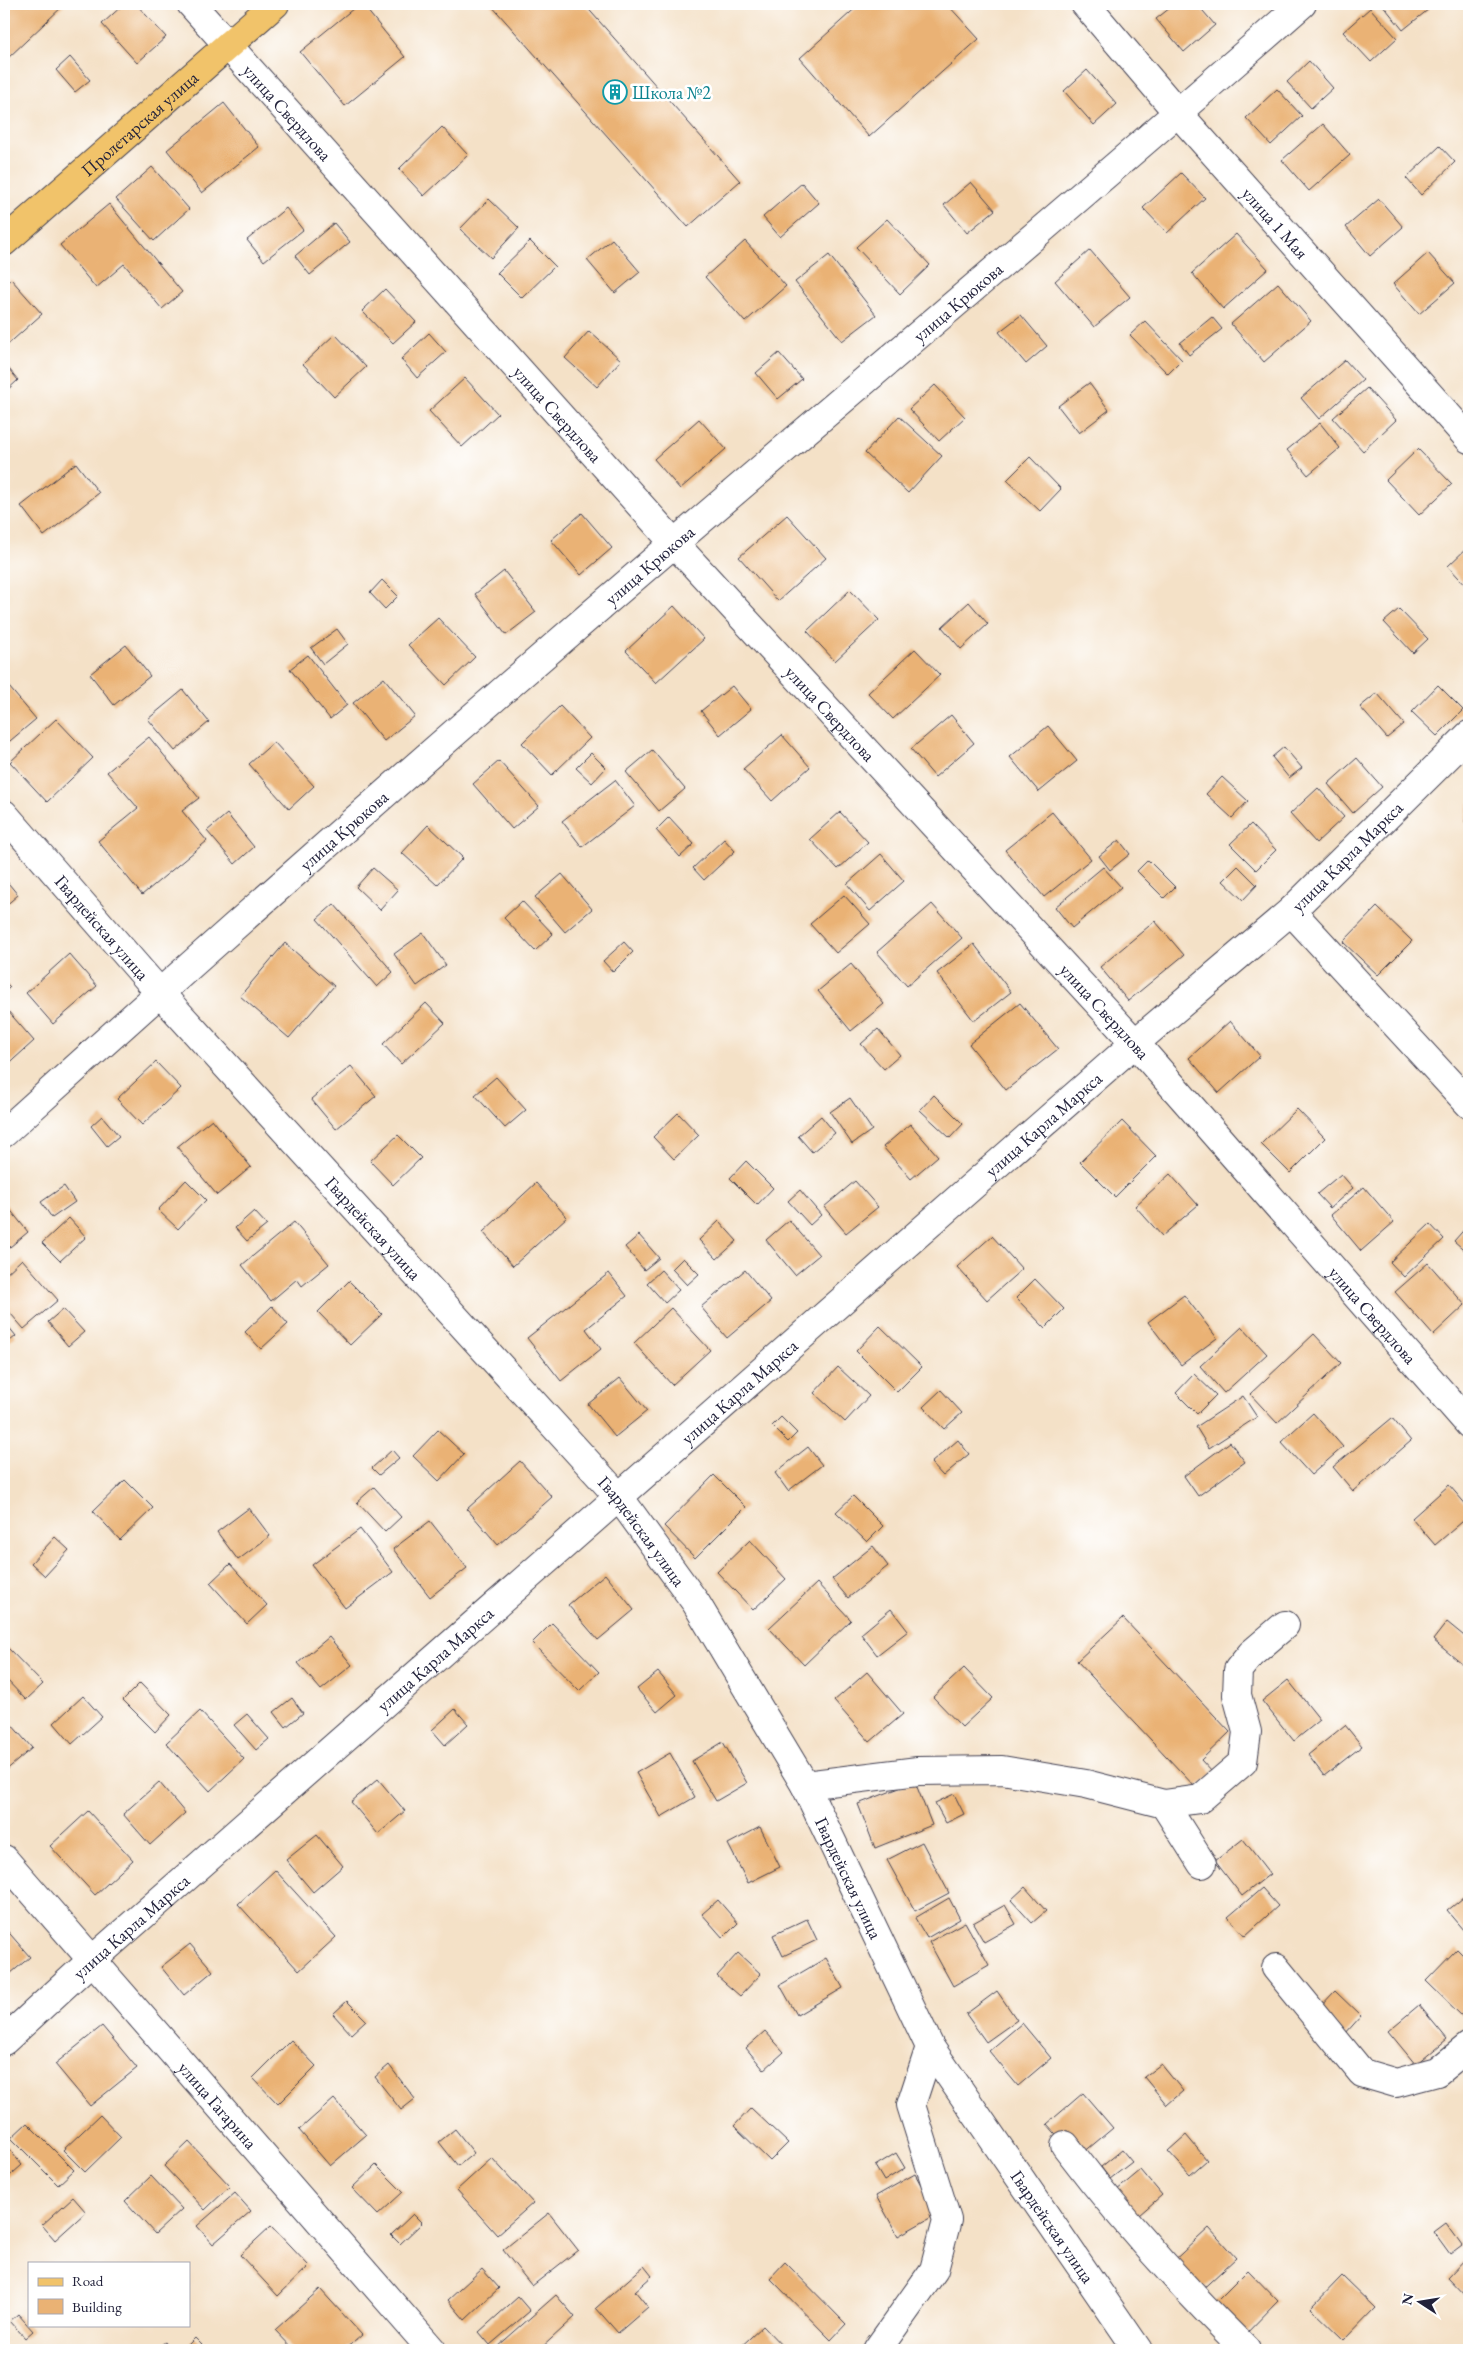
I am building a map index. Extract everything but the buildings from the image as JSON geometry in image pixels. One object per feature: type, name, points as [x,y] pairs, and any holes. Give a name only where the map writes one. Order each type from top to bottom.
[{"type":"main road","name":"Пролетарская улица","points":[[4,242],[275,4]]},
{"type":"street","name":"улица Свердлова","points":[[191,4],[674,543],[1135,1043],[1469,1424]]},
{"type":"street","name":"улица 1 Мая","points":[[1085,4],[1178,113],[1469,439]]},
{"type":"street","name":"улица Крюкова","points":[[4,1133],[159,992],[674,543],[1178,113],[1302,4]]},
{"type":"street","name":"улица Карла Маркса","points":[[4,2041],[91,1961],[1135,1043],[1291,911],[1465,745]]},
{"type":"street","name":"Гвардейская улица","points":[[4,814],[159,992],[619,1497],[696,1603],[804,1785],[930,2048],[1138,2350]]},
{"type":"street","points":[[1291,911],[1469,1104]]},
{"type":"street","points":[[804,1785],[918,1771],[1002,1770],[1086,1784],[1164,1804],[1200,1799],[1243,1762],[1247,1732],[1237,1695],[1238,1670],[1251,1654],[1285,1625]]},
{"type":"street","points":[[1164,1804],[1202,1864]]},
{"type":"street","name":"улица Гагарина","points":[[4,1859],[432,2350]]},
{"type":"street","points":[[1276,1968],[1362,2073],[1396,2083],[1437,2072],[1469,2046]]},
{"type":"street","points":[[877,2350],[934,2270],[947,2220],[911,2105],[930,2048]]},
{"type":"street","points":[[1065,2145],[1104,2197],[1139,2237],[1246,2350]]},
{"type":"place","name":"Школа №2","points":[[615,92]]}]
